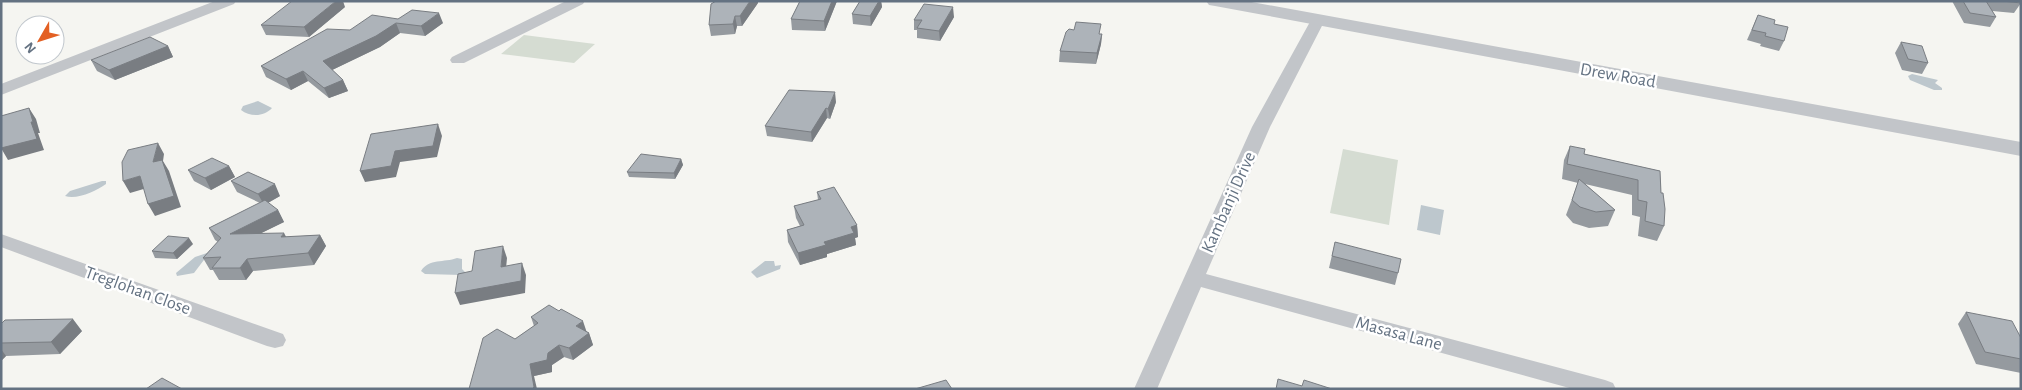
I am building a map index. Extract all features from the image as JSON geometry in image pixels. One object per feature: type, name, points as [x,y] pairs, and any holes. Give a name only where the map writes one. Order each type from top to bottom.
[{"type":"street","points":[[1,73],[7,87],[229,1]]},
{"type":"street","points":[[458,60],[578,1]]},
{"type":"street","name":"Drew Road","points":[[1215,1],[1249,4],[1318,20],[2021,149]]},
{"type":"street","name":"Kambanji Drive","points":[[1145,389],[1261,127],[1318,20]]},
{"type":"street","name":"Treglohan Close","points":[[1,240],[275,340]]},
{"type":"street","name":"Masasa Lane","points":[[1194,278],[1605,389]]},
{"type":"shaded area","points":[[524,35],[595,44],[574,63],[501,54]]},
{"type":"shaded area","points":[[1912,74],[1938,80],[1935,83],[1942,90],[1934,90],[1910,80],[1908,76]]},
{"type":"shaded area","points":[[258,101],[272,108],[265,113],[257,115],[241,110],[243,106]]},
{"type":"shaded area","points":[[1343,149],[1398,160],[1389,225],[1330,213]]},
{"type":"shaded area","points":[[106,181],[106,184],[92,192],[75,197],[65,196],[70,191]]},
{"type":"shaded area","points":[[1421,205],[1444,210],[1440,235],[1417,230]]},
{"type":"shaded area","points":[[210,252],[194,273],[177,276],[176,273],[195,257]]},
{"type":"shaded area","points":[[462,259],[462,269],[465,272],[461,275],[425,274],[421,271],[432,262]]},
{"type":"shaded area","points":[[765,261],[774,261],[775,266],[781,265],[780,269],[757,278],[751,272]]},
{"type":"building","points":[[292,1],[336,1],[304,27],[261,25]]},
{"type":"building","points":[[716,1],[750,1],[740,16],[735,16],[733,24],[709,25],[711,4]]},
{"type":"building","points":[[800,1],[832,1],[824,21],[791,19]]},
{"type":"building","points":[[860,1],[879,1],[870,16],[852,14]]},
{"type":"building","points":[[1963,1],[1986,1],[1996,17],[1970,13]]},
{"type":"building","points":[[2002,1],[2019,1],[2021,3]]},
{"type":"building","points":[[924,4],[953,7],[939,31],[917,28],[922,20],[914,20]]},
{"type":"building","points":[[412,10],[439,13],[421,26],[396,23],[376,36],[323,61],[343,80],[324,88],[303,71],[286,79],[261,66],[327,29],[350,30],[372,15],[398,19]]},
{"type":"building","points":[[1758,15],[1775,20],[1774,24],[1788,27],[1784,41],[1765,36],[1766,33],[1752,30]]},
{"type":"building","points":[[1076,22],[1101,24],[1099,34],[1102,34],[1097,53],[1060,51],[1066,32],[1069,29],[1074,30]]},
{"type":"building","points":[[150,37],[168,46],[109,70],[91,60]]},
{"type":"building","points":[[1901,42],[1922,46],[1928,63],[1908,59]]},
{"type":"building","points":[[789,90],[835,92],[828,109],[826,108],[811,132],[765,126]]},
{"type":"building","points":[[29,108],[33,122],[31,122],[37,139],[1,148],[1,116]]},
{"type":"building","points":[[438,124],[433,146],[395,151],[391,166],[360,171],[371,134]]},
{"type":"building","points":[[158,143],[153,162],[162,160],[174,196],[148,204],[140,176],[123,181],[122,162],[128,150]]},
{"type":"building","points":[[1570,146],[1585,149],[1584,154],[1660,171],[1661,193],[1663,193],[1665,209],[1664,226],[1645,221],[1647,202],[1638,200],[1638,180],[1567,164]]},
{"type":"building","points":[[641,154],[681,159],[674,173],[627,172]]},
{"type":"building","points":[[212,158],[229,166],[205,178],[188,170]]},
{"type":"building","points":[[248,172],[275,184],[258,194],[231,181]]},
{"type":"building","points":[[1579,179],[1615,210],[1596,212],[1580,207],[1572,200]]},
{"type":"building","points":[[834,187],[857,225],[851,227],[854,233],[824,242],[826,245],[798,253],[787,230],[804,225],[794,206],[821,199],[817,192]]},
{"type":"building","points":[[265,200],[278,210],[230,234],[284,233],[281,237],[320,235],[308,253],[247,259],[240,268],[212,268],[221,257],[203,258],[221,238],[209,228]]},
{"type":"building","points":[[168,236],[189,238],[173,253],[152,251]]},
{"type":"building","points":[[1335,242],[1401,259],[1398,273],[1332,256]]},
{"type":"building","points":[[503,246],[501,267],[522,263],[521,281],[455,293],[458,274],[472,271],[475,251]]},
{"type":"building","points":[[549,305],[583,321],[576,326],[589,333],[569,348],[559,345],[548,353],[547,360],[530,364],[534,387],[532,389],[469,389],[483,338],[497,329],[515,339],[538,323],[531,317]]},
{"type":"building","points":[[1966,312],[2012,321],[2021,338],[2021,359],[1985,352]]},
{"type":"building","points":[[73,319],[51,342],[1,343],[1,324],[5,320]]},
{"type":"building","points":[[162,378],[182,389],[146,389]]},
{"type":"building","points":[[1278,379],[1302,386],[1304,380],[1332,389],[1276,389]]},
{"type":"building","points":[[946,380],[952,389],[915,389]]}]
